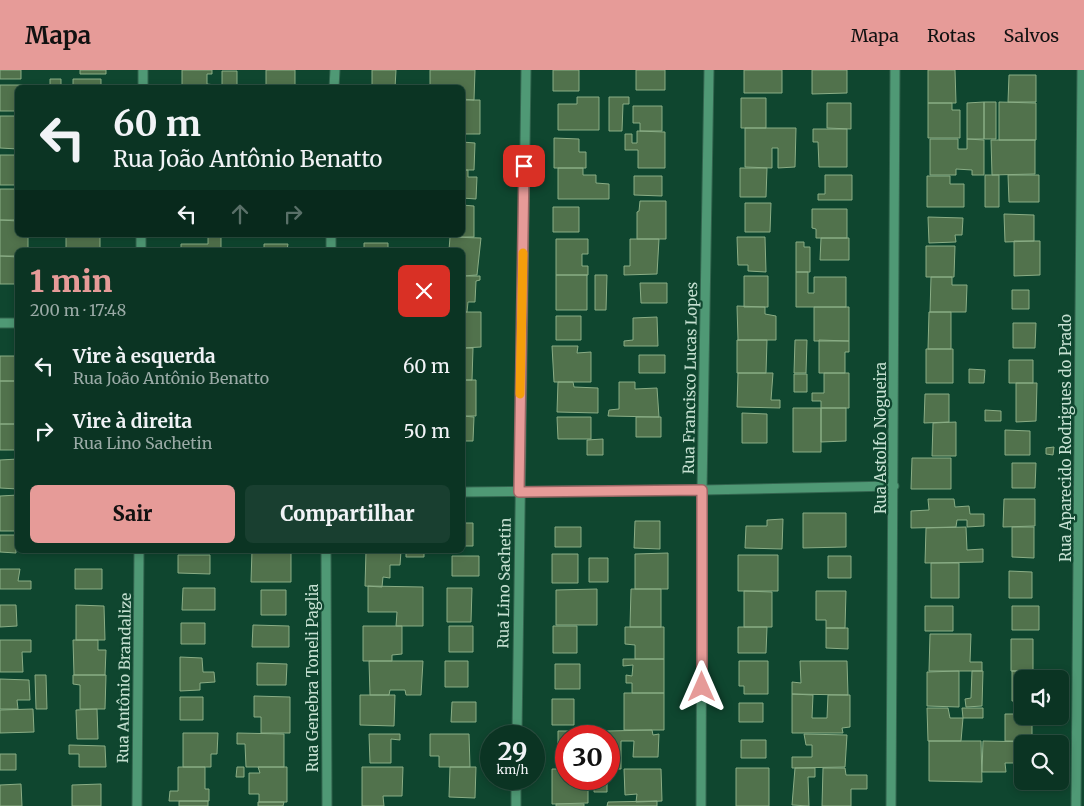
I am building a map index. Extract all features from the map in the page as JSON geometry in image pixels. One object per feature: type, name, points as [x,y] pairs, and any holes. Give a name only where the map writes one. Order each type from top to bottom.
[{"type":"street","points":[[143,70],[143,85]]},
{"type":"street","points":[[334,85],[335,70]]},
{"type":"street","name":"Rua Lino Sachetin","points":[[516,725],[526,70]]},
{"type":"street","name":"Rua Francisco Lucas Lopes","points":[[701,806],[702,490],[709,70]]},
{"type":"street","name":"Rua Astolfo Nogueira","points":[[891,806],[895,70]]},
{"type":"street","name":"Rua Aparecido Rodrigues do Prado","points":[[1076,806],[1082,70]]},
{"type":"street","points":[[0,323],[15,323]]},
{"type":"street","points":[[465,492],[894,486]]},
{"type":"street","name":"Rua Antônio Brandalize","points":[[137,806],[140,553]]},
{"type":"street","name":"Rua Genebra Toneli Paglia","points":[[326,553],[326,806]]},
{"type":"street","points":[[516,790],[516,806]]},
{"type":"building","points":[[0,70],[21,70],[21,79],[0,79]]},
{"type":"building","points":[[80,70],[106,70],[106,74],[80,74]]},
{"type":"building","points":[[182,70],[212,70],[212,74],[207,74],[207,84],[215,85],[182,85]]},
{"type":"building","points":[[266,70],[295,70],[295,85],[266,85]]},
{"type":"building","points":[[372,70],[396,70],[395,85],[372,85]]},
{"type":"building","points":[[430,70],[475,70],[474,100],[465,99],[465,85],[430,85]]},
{"type":"building","points":[[553,70],[579,70],[579,91],[553,91]]},
{"type":"building","points":[[636,70],[665,70],[665,90],[636,90]]},
{"type":"building","points":[[744,70],[782,70],[782,93],[744,93]]},
{"type":"building","points":[[812,70],[847,70],[847,93],[812,94]]},
{"type":"building","points":[[928,70],[955,70],[956,103],[928,103]]},
{"type":"building","points":[[222,71],[237,71],[237,85],[222,85]]},
{"type":"building","points":[[1009,75],[1036,75],[1036,102],[1008,102]]},
{"type":"building","points":[[50,79],[61,79],[61,85],[50,85]]},
{"type":"building","points":[[73,79],[101,79],[101,85],[73,85]]},
{"type":"building","points":[[0,85],[15,85],[15,111],[0,111]]},
{"type":"building","points":[[577,97],[599,97],[599,130],[558,130],[558,104],[577,104]]},
{"type":"building","points":[[609,97],[629,97],[629,104],[623,104],[622,131],[609,131]]},
{"type":"building","points":[[741,98],[766,98],[766,128],[741,128]]},
{"type":"building","points":[[465,100],[480,100],[480,134],[465,134]]},
{"type":"building","points":[[984,102],[996,102],[996,139],[984,139]]},
{"type":"building","points":[[984,102],[984,139],[967,139],[967,103]]},
{"type":"building","points":[[999,102],[1036,103],[1036,140],[999,140]]},
{"type":"building","points":[[827,103],[851,103],[851,129],[827,128]]},
{"type":"building","points":[[928,103],[952,103],[952,110],[960,110],[960,138],[928,138]]},
{"type":"building","points":[[633,106],[662,106],[662,131],[640,131],[640,123],[633,123]]},
{"type":"building","points":[[0,116],[15,116],[15,149],[0,148]]},
{"type":"building","points":[[745,128],[796,128],[795,167],[778,168],[778,148],[772,148],[772,168],[745,167]]},
{"type":"building","points":[[813,129],[847,129],[847,167],[819,167],[818,142],[813,142]]},
{"type":"building","points":[[637,131],[665,132],[665,168],[638,168],[638,150],[625,150],[625,134],[632,134],[632,143],[637,143]]},
{"type":"building","points":[[554,138],[579,139],[579,152],[586,152],[586,168],[554,168]]},
{"type":"building","points":[[930,139],[958,139],[958,149],[967,149],[967,139],[984,140],[984,175],[972,175],[972,170],[956,169],[956,175],[930,175]]},
{"type":"building","points":[[991,140],[1035,140],[1035,174],[992,175]]},
{"type":"building","points":[[465,142],[475,143],[474,170],[465,170]]},
{"type":"building","points":[[0,155],[15,155],[15,185],[0,185]]},
{"type":"building","points":[[558,168],[583,168],[583,175],[596,175],[596,183],[609,184],[609,199],[558,199]]},
{"type":"building","points":[[740,168],[767,168],[766,197],[740,197]]},
{"type":"building","points":[[465,170],[468,170],[468,177],[477,177],[476,199],[465,198]]},
{"type":"building","points":[[825,175],[852,175],[852,200],[818,200],[818,194],[825,194]]},
{"type":"building","points":[[985,175],[999,175],[999,207],[985,207]]},
{"type":"building","points":[[1008,175],[1039,175],[1039,202],[1009,202]]},
{"type":"building","points":[[634,176],[662,176],[662,196],[634,195]]},
{"type":"building","points":[[927,176],[950,176],[950,184],[964,184],[964,207],[927,207]]},
{"type":"building","points":[[0,189],[15,189],[15,220],[0,220]]},
{"type":"building","points":[[640,201],[666,201],[666,239],[637,239],[637,212],[639,211]]},
{"type":"building","points":[[745,203],[771,203],[770,232],[745,232]]},
{"type":"building","points":[[465,205],[474,206],[474,237],[465,237]]},
{"type":"building","points":[[553,207],[579,207],[579,232],[553,232]]},
{"type":"building","points":[[812,209],[847,209],[847,238],[816,238],[816,229],[812,228]]},
{"type":"building","points":[[1004,214],[1034,215],[1034,241],[1005,242]]},
{"type":"building","points":[[928,217],[963,218],[962,235],[955,235],[956,242],[929,243]]},
{"type":"building","points":[[0,220],[15,221],[15,237],[28,237],[28,248],[15,248],[15,256],[0,256]]},
{"type":"building","points":[[66,237],[100,237],[100,248],[66,248]]},
{"type":"building","points":[[208,237],[221,237],[221,248],[181,248],[181,244],[208,244]]},
{"type":"building","points":[[450,237],[481,238],[477,275],[465,276],[465,248],[449,248]]},
{"type":"building","points":[[737,237],[765,237],[766,272],[748,271],[748,265],[738,265]]},
{"type":"building","points":[[821,238],[849,238],[849,260],[820,260]]},
{"type":"building","points":[[556,239],[588,239],[588,254],[582,254],[582,266],[588,266],[588,275],[556,275]]},
{"type":"building","points":[[630,239],[659,239],[657,274],[624,275],[624,266],[630,266]]},
{"type":"building","points":[[1014,241],[1040,241],[1040,275],[1014,276]]},
{"type":"building","points":[[796,242],[804,242],[804,247],[810,247],[810,272],[796,272]]},
{"type":"building","points":[[364,243],[388,243],[388,248],[364,248]]},
{"type":"building","points":[[264,244],[288,244],[287,248],[264,248]]},
{"type":"building","points":[[926,246],[955,246],[954,277],[926,277]]},
{"type":"building","points":[[0,256],[15,257],[15,284],[0,284]]},
{"type":"building","points":[[796,272],[808,272],[808,293],[814,293],[814,277],[846,277],[846,307],[796,307]]},
{"type":"building","points":[[556,275],[587,275],[587,310],[556,310]]},
{"type":"building","points":[[595,275],[607,275],[606,310],[595,310]]},
{"type":"building","points":[[465,276],[480,276],[480,280],[476,281],[475,302],[468,302],[467,312],[465,312]]},
{"type":"building","points":[[744,276],[768,276],[768,307],[744,307]]},
{"type":"building","points":[[931,277],[952,277],[952,285],[967,285],[966,312],[930,312]]},
{"type":"building","points":[[640,283],[667,283],[667,303],[641,303]]},
{"type":"building","points":[[1012,290],[1029,290],[1029,309],[1012,309]]},
{"type":"building","points":[[737,306],[765,307],[765,314],[776,316],[776,340],[738,340]]},
{"type":"building","points":[[814,307],[849,307],[849,341],[814,341]]},
{"type":"building","points":[[465,312],[481,312],[481,347],[465,348]]},
{"type":"building","points":[[929,312],[951,312],[951,349],[928,349]]},
{"type":"building","points":[[556,316],[581,316],[581,340],[556,340]]},
{"type":"building","points":[[657,317],[658,346],[624,346],[624,341],[633,340],[633,318]]},
{"type":"building","points":[[1013,323],[1036,323],[1035,348],[1013,348]]},
{"type":"building","points":[[737,340],[767,340],[766,373],[737,373]]},
{"type":"building","points":[[795,340],[807,340],[806,373],[794,373]]},
{"type":"building","points":[[819,340],[849,341],[849,352],[845,352],[845,373],[819,373]]},
{"type":"building","points":[[552,346],[578,346],[577,353],[591,352],[591,382],[554,382]]},
{"type":"building","points":[[465,348],[473,348],[472,380],[465,380]]},
{"type":"building","points":[[926,349],[953,349],[953,383],[926,383]]},
{"type":"building","points":[[639,355],[665,355],[665,373],[639,373]]},
{"type":"building","points":[[0,356],[15,356],[15,381],[0,381]]},
{"type":"building","points":[[1009,360],[1033,360],[1033,383],[1009,383]]},
{"type":"building","points":[[969,369],[985,370],[984,383],[969,383]]},
{"type":"building","points":[[738,373],[773,373],[771,400],[780,400],[780,408],[737,407]]},
{"type":"building","points":[[824,373],[849,373],[849,408],[821,408],[821,401],[812,401],[812,393],[824,393]]},
{"type":"building","points":[[794,374],[807,374],[807,392],[794,392]]},
{"type":"building","points":[[465,380],[476,380],[476,416],[465,416]]},
{"type":"building","points":[[0,381],[15,381],[15,424],[0,424]]},
{"type":"building","points":[[558,382],[573,382],[574,387],[598,388],[598,413],[557,412]]},
{"type":"building","points":[[619,382],[635,382],[635,389],[657,388],[659,417],[608,416],[609,410],[619,409]]},
{"type":"building","points":[[1016,383],[1037,383],[1036,421],[1016,422]]},
{"type":"building","points":[[925,394],[949,394],[949,422],[924,423]]},
{"type":"building","points":[[793,408],[821,408],[821,452],[793,452]]},
{"type":"building","points":[[821,408],[846,408],[846,441],[821,442]]},
{"type":"building","points":[[985,410],[1001,411],[1001,421],[985,421]]},
{"type":"building","points":[[742,413],[767,414],[767,443],[742,443]]},
{"type":"building","points":[[465,416],[474,417],[473,441],[465,441]]},
{"type":"building","points":[[557,417],[591,417],[591,439],[558,439]]},
{"type":"building","points":[[636,417],[661,417],[661,437],[636,437]]},
{"type":"building","points":[[956,422],[956,456],[932,456],[933,423]]},
{"type":"building","points":[[0,424],[15,424],[15,450],[0,450]]},
{"type":"building","points":[[1005,430],[1030,431],[1030,455],[1005,455]]},
{"type":"building","points":[[603,439],[603,455],[587,455],[587,440]]},
{"type":"building","points":[[1054,447],[1053,455],[1046,454],[1046,448]]},
{"type":"building","points":[[912,458],[951,458],[951,489],[911,489]]},
{"type":"building","points":[[15,459],[15,489],[0,488],[0,460]]},
{"type":"building","points":[[1012,463],[1036,463],[1035,488],[1012,488]]},
{"type":"building","points":[[15,495],[15,531],[0,531],[0,496]]},
{"type":"building","points":[[928,499],[954,499],[955,507],[969,506],[970,514],[984,514],[984,526],[967,527],[967,520],[957,520],[956,527],[911,528],[911,511],[929,510]]},
{"type":"building","points":[[1004,499],[1035,499],[1035,526],[1003,527]]},
{"type":"building","points":[[803,513],[846,513],[846,547],[803,548]]},
{"type":"building","points":[[783,519],[782,549],[745,548],[746,526],[767,526],[767,520]]},
{"type":"building","points":[[635,521],[660,521],[660,549],[634,548]]},
{"type":"building","points":[[465,523],[473,523],[473,546],[465,546]]},
{"type":"building","points":[[555,527],[581,527],[581,547],[555,547]]},
{"type":"building","points":[[966,527],[967,550],[983,549],[983,562],[925,563],[926,528]]},
{"type":"building","points":[[1012,527],[1034,527],[1034,558],[1012,557]]},
{"type":"building","points":[[0,535],[15,535],[15,553],[0,552]]},
{"type":"building","points":[[252,553],[291,553],[291,582],[251,582]]},
{"type":"building","points":[[366,553],[401,553],[400,565],[390,565],[390,578],[383,577],[382,587],[365,586]]},
{"type":"building","points":[[406,553],[424,553],[424,557],[406,557]]},
{"type":"building","points":[[668,553],[668,589],[635,589],[635,554]]},
{"type":"building","points":[[552,554],[578,554],[578,583],[552,583]]},
{"type":"building","points":[[178,555],[210,555],[210,574],[178,573]]},
{"type":"building","points":[[738,555],[778,555],[778,591],[738,591]]},
{"type":"building","points":[[452,556],[479,556],[479,576],[452,576]]},
{"type":"building","points":[[828,556],[851,556],[851,578],[828,578]]},
{"type":"building","points":[[589,558],[608,558],[608,582],[589,582]]},
{"type":"building","points":[[931,563],[959,563],[959,598],[931,598]]},
{"type":"building","points":[[0,569],[20,569],[18,581],[31,581],[31,589],[0,589]]},
{"type":"building","points":[[75,569],[102,569],[102,589],[75,589]]},
{"type":"building","points":[[1009,571],[1032,572],[1032,598],[1009,598]]},
{"type":"building","points":[[368,586],[423,587],[423,626],[396,626],[397,612],[368,612]]},
{"type":"building","points":[[183,588],[215,588],[215,610],[182,610]]},
{"type":"building","points":[[447,588],[472,588],[471,622],[447,622]]},
{"type":"building","points":[[597,589],[597,625],[556,625],[556,590]]},
{"type":"building","points":[[631,589],[661,589],[661,627],[630,627]]},
{"type":"building","points":[[261,590],[286,590],[286,615],[261,615]]},
{"type":"building","points":[[744,591],[772,592],[772,627],[744,627]]},
{"type":"building","points":[[816,591],[846,591],[845,628],[826,628],[826,620],[816,620]]},
{"type":"building","points":[[0,605],[16,605],[17,626],[0,627]]},
{"type":"building","points":[[76,605],[104,606],[105,640],[76,640]]},
{"type":"building","points":[[925,606],[953,606],[953,631],[925,631]]},
{"type":"building","points":[[1012,606],[1039,606],[1039,630],[1012,630]]},
{"type":"building","points":[[181,623],[205,623],[205,644],[181,644]]},
{"type":"building","points":[[253,625],[289,626],[289,647],[252,647]]},
{"type":"building","points":[[363,626],[402,626],[402,654],[392,655],[392,661],[363,661]]},
{"type":"building","points":[[449,626],[473,626],[473,652],[449,652]]},
{"type":"building","points":[[553,626],[577,626],[577,653],[553,653]]},
{"type":"building","points":[[625,627],[664,627],[664,659],[635,659],[635,645],[625,644]]},
{"type":"building","points":[[738,627],[767,627],[766,653],[738,653]]},
{"type":"building","points":[[826,628],[848,628],[848,649],[826,648]]},
{"type":"building","points":[[930,634],[971,634],[970,662],[982,662],[982,671],[929,671]]},
{"type":"building","points":[[1011,639],[1033,639],[1033,670],[1011,671]]},
{"type":"building","points":[[0,640],[31,640],[31,652],[22,652],[23,672],[0,672]]},
{"type":"building","points":[[73,640],[98,640],[98,650],[106,650],[105,675],[74,675]]},
{"type":"building","points":[[180,657],[202,658],[203,672],[214,672],[215,682],[200,683],[200,690],[180,691]]},
{"type":"building","points":[[623,659],[664,659],[664,693],[632,693],[632,683],[626,683],[626,675],[632,676],[633,665],[623,666]]},
{"type":"building","points":[[369,661],[423,661],[421,695],[406,695],[405,690],[390,690],[389,695],[370,695]]},
{"type":"building","points":[[445,661],[468,661],[468,687],[445,687]]},
{"type":"building","points":[[739,661],[768,661],[768,694],[744,694],[744,686],[739,686]]},
{"type":"building","points":[[800,661],[847,661],[848,695],[792,694],[792,682],[801,683]]},
{"type":"building","points":[[257,663],[287,664],[286,685],[257,685]]},
{"type":"building","points":[[555,664],[580,664],[580,689],[555,689]]},
{"type":"building","points":[[959,671],[959,707],[927,706],[927,672]]},
{"type":"building","points":[[972,671],[983,671],[982,706],[966,707],[965,699],[971,698]]},
{"type":"building","points":[[1012,671],[1014,671],[1014,701],[1012,701]]},
{"type":"building","points":[[35,675],[46,675],[47,709],[36,709]]},
{"type":"building","points":[[73,675],[106,675],[105,709],[80,709],[80,685],[73,684]]},
{"type":"building","points":[[0,679],[29,680],[30,700],[17,700],[18,709],[0,709]]},
{"type":"building","points":[[624,693],[664,693],[664,730],[624,730]]},
{"type":"building","points":[[792,694],[813,695],[812,718],[827,718],[828,695],[850,695],[850,727],[842,728],[843,733],[792,733]]},
{"type":"building","points":[[360,695],[395,695],[394,726],[360,725]]},
{"type":"building","points":[[254,696],[290,697],[290,733],[261,733],[261,717],[254,717]]},
{"type":"building","points":[[180,697],[203,697],[203,720],[180,720]]},
{"type":"building","points":[[552,699],[574,699],[574,725],[552,725]]},
{"type":"building","points":[[452,702],[476,702],[476,722],[451,722]]},
{"type":"building","points":[[739,703],[763,703],[763,722],[739,722]]},
{"type":"building","points":[[927,708],[948,708],[950,718],[963,718],[961,741],[928,741]]},
{"type":"building","points":[[962,708],[983,708],[983,718],[963,718]]},
{"type":"building","points":[[33,709],[34,732],[0,733],[0,710]]},
{"type":"building","points":[[97,709],[98,739],[77,739],[76,710]]},
{"type":"building","points":[[1005,714],[1014,714],[1014,725],[1032,725],[1032,735],[1014,735],[1014,741],[1005,741]]},
{"type":"building","points":[[652,730],[653,735],[659,734],[658,757],[633,757],[634,741],[621,741],[620,769],[620,731]]},
{"type":"building","points":[[183,733],[218,733],[217,754],[211,754],[211,767],[183,767]]},
{"type":"building","points":[[237,733],[284,734],[284,767],[246,767],[245,744],[237,744]]},
{"type":"building","points":[[369,734],[400,734],[400,740],[391,739],[391,763],[370,763]]},
{"type":"building","points":[[430,734],[469,734],[470,767],[439,767],[439,756],[430,756]]},
{"type":"building","points":[[804,734],[847,735],[845,767],[792,768],[792,757],[812,757],[812,745],[806,745]]},
{"type":"building","points":[[741,740],[766,740],[766,758],[741,758]]},
{"type":"building","points":[[929,741],[981,741],[982,782],[929,781]]},
{"type":"building","points":[[983,741],[1014,742],[1014,763],[1005,763],[1006,772],[982,772]]},
{"type":"building","points":[[69,745],[105,746],[106,767],[79,767],[79,754],[69,754]]},
{"type":"building","points":[[0,754],[16,754],[16,770],[0,770]]},
{"type":"building","points":[[178,767],[205,767],[205,789],[209,789],[209,801],[169,801],[170,791],[178,791]]},
{"type":"building","points":[[237,767],[244,767],[244,777],[236,777]]},
{"type":"building","points":[[258,767],[287,767],[287,802],[259,802],[259,794],[249,794],[249,773],[260,773]]},
{"type":"building","points":[[362,767],[403,767],[402,796],[383,796],[384,806],[362,806]]},
{"type":"building","points":[[450,767],[476,767],[475,798],[449,797]]},
{"type":"building","points":[[736,768],[769,768],[769,806],[736,806]]},
{"type":"building","points":[[795,768],[815,768],[815,777],[808,777],[809,806],[792,805]]},
{"type":"building","points":[[823,768],[845,768],[846,775],[867,775],[867,789],[851,789],[851,806],[822,806]]},
{"type":"building","points":[[552,769],[555,769],[555,790],[588,790],[588,803],[552,804]]},
{"type":"building","points":[[624,769],[661,769],[662,801],[636,802],[637,794],[625,795]]},
{"type":"building","points":[[21,784],[22,806],[0,806],[0,785]]},
{"type":"building","points":[[101,784],[101,806],[72,806],[72,785]]},
{"type":"building","points":[[594,790],[607,790],[607,792],[594,792]]},
{"type":"building","points":[[179,801],[208,801],[208,806],[179,806]]},
{"type":"building","points":[[657,801],[657,806],[607,806],[608,802]]},
{"type":"building","points":[[258,802],[284,802],[283,806],[258,806]]},
{"type":"building","points":[[556,804],[584,804],[584,806],[556,806]]},
{"type":"slow traffic","points":[[520,394],[523,253]]},
{"type":"route","points":[[524,166],[519,492],[702,490],[702,687]]}]
